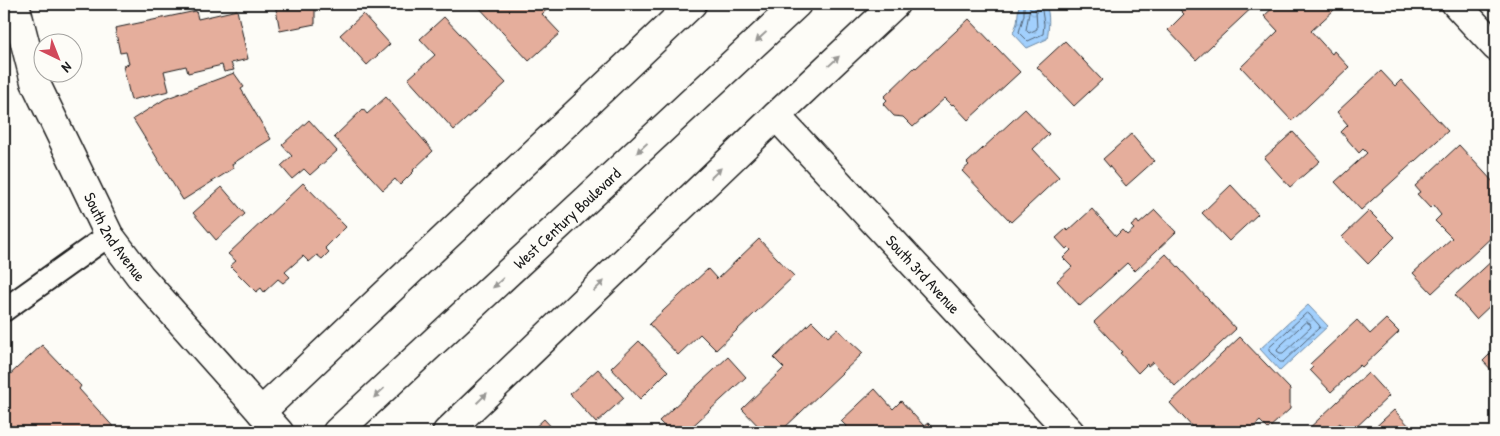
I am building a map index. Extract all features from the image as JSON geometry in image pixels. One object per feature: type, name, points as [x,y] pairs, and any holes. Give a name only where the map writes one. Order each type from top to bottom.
[{"type":"street","name":"South 2nd Avenue","points":[[15,4],[35,82],[109,235],[146,283],[270,422]]},
{"type":"street","name":"West Century Boulevard","points":[[337,432],[797,4]]},
{"type":"street","points":[[447,432],[895,4]]},
{"type":"street","points":[[1456,4],[1496,47]]},
{"type":"street","points":[[270,422],[685,6]]},
{"type":"street","name":"South 3rd Avenue","points":[[776,116],[1070,432]]},
{"type":"lane","points":[[4,310],[109,235]]},
{"type":"water","points":[[1019,4],[1046,4],[1049,22],[1047,39],[1027,48],[1013,33],[1017,23]]},
{"type":"water","points":[[1308,305],[1328,326],[1280,371],[1260,349]]},
{"type":"building","points":[[100,4],[163,4],[100,6]]},
{"type":"building","points":[[275,4],[315,4],[315,24],[280,31]]},
{"type":"building","points":[[476,4],[553,4],[542,14],[560,33],[529,61]]},
{"type":"building","points":[[1174,4],[1256,4],[1196,60],[1168,30],[1184,14]]},
{"type":"building","points":[[1277,4],[1328,4],[1334,10],[1311,31],[1332,54],[1334,51],[1349,67],[1292,121],[1241,67],[1278,31],[1264,16]]},
{"type":"building","points":[[237,10],[248,59],[231,63],[234,70],[224,72],[222,65],[188,73],[186,66],[164,71],[169,91],[131,100],[123,66],[129,64],[126,52],[120,53],[115,28],[196,11],[198,19]]},
{"type":"building","points":[[363,14],[390,44],[367,65],[340,35]]},
{"type":"building","points":[[444,17],[506,83],[454,130],[408,79],[435,55],[420,39]]},
{"type":"building","points":[[969,19],[1020,72],[968,120],[945,98],[913,127],[903,117],[894,116],[883,104],[887,100],[884,97]]},
{"type":"building","points":[[1065,41],[1102,80],[1074,106],[1037,67]]},
{"type":"building","points":[[1381,71],[1395,86],[1401,80],[1448,131],[1361,210],[1335,182],[1367,153],[1363,149],[1359,153],[1341,132],[1348,125],[1337,112]]},
{"type":"building","points":[[234,73],[244,87],[241,89],[271,139],[232,164],[234,168],[183,200],[133,119],[165,99]]},
{"type":"building","points":[[386,97],[433,151],[400,185],[395,179],[383,190],[334,137],[363,109],[367,114]]},
{"type":"building","points":[[1025,109],[1049,134],[1033,149],[1059,177],[1011,222],[962,171],[969,165],[967,163]]},
{"type":"building","points":[[309,120],[337,151],[310,175],[304,169],[292,179],[281,166],[292,156],[282,145]]},
{"type":"building","points":[[1293,132],[1320,161],[1290,187],[1264,158]]},
{"type":"building","points":[[1131,134],[1154,161],[1126,186],[1103,159]]},
{"type":"building","points":[[1459,145],[1496,185],[1496,233],[1432,293],[1413,273],[1452,238],[1435,221],[1441,215],[1433,205],[1430,208],[1417,194],[1420,192],[1415,186]]},
{"type":"building","points":[[303,183],[346,227],[325,248],[329,252],[322,259],[317,255],[309,262],[303,256],[285,272],[290,277],[283,283],[278,279],[264,292],[261,288],[256,292],[230,266],[236,261],[228,254]]},
{"type":"building","points":[[1231,185],[1258,214],[1229,241],[1202,213]]},
{"type":"building","points":[[222,187],[245,214],[216,240],[193,213]]},
{"type":"building","points":[[1092,209],[1116,236],[1122,230],[1127,235],[1134,229],[1131,226],[1137,221],[1139,224],[1155,210],[1176,232],[1135,271],[1127,263],[1080,306],[1057,281],[1072,267],[1063,258],[1071,250],[1068,247],[1066,249],[1056,238],[1066,229],[1068,231]]},
{"type":"building","points":[[1369,211],[1395,237],[1368,264],[1342,237]]},
{"type":"building","points":[[759,239],[794,276],[716,350],[700,334],[678,355],[649,324],[708,269],[717,279]]},
{"type":"building","points":[[1166,254],[1236,329],[1175,386],[1153,362],[1148,366],[1147,364],[1138,373],[1120,353],[1122,352],[1094,322]]},
{"type":"building","points":[[1496,257],[1496,304],[1494,302],[1476,319],[1455,295]]},
{"type":"building","points":[[1386,319],[1399,332],[1362,367],[1360,365],[1331,392],[1310,370],[1313,367],[1310,364],[1357,320],[1370,334]]},
{"type":"building","points":[[812,321],[828,337],[837,329],[863,353],[780,432],[764,432],[742,409],[784,368],[774,358]]},
{"type":"building","points":[[1240,337],[1290,389],[1290,409],[1268,429],[1260,421],[1248,432],[1197,432],[1170,403]]},
{"type":"building","points":[[639,341],[668,371],[640,399],[611,368]]},
{"type":"building","points":[[42,345],[81,386],[79,389],[118,432],[4,432],[4,380]]},
{"type":"building","points":[[1496,348],[1496,375],[1483,361]]},
{"type":"building","points":[[728,357],[746,377],[686,432],[670,432],[659,421]]},
{"type":"building","points":[[598,369],[624,398],[596,423],[570,394]]},
{"type":"building","points":[[1368,373],[1389,396],[1351,432],[1340,423],[1334,428],[1338,432],[1305,432]]},
{"type":"building","points":[[875,389],[893,409],[901,401],[924,426],[928,423],[937,432],[848,432],[850,430],[841,421]]},
{"type":"building","points":[[1394,410],[1415,432],[1370,432]]},
{"type":"building","points":[[544,419],[556,432],[530,432]]}]
